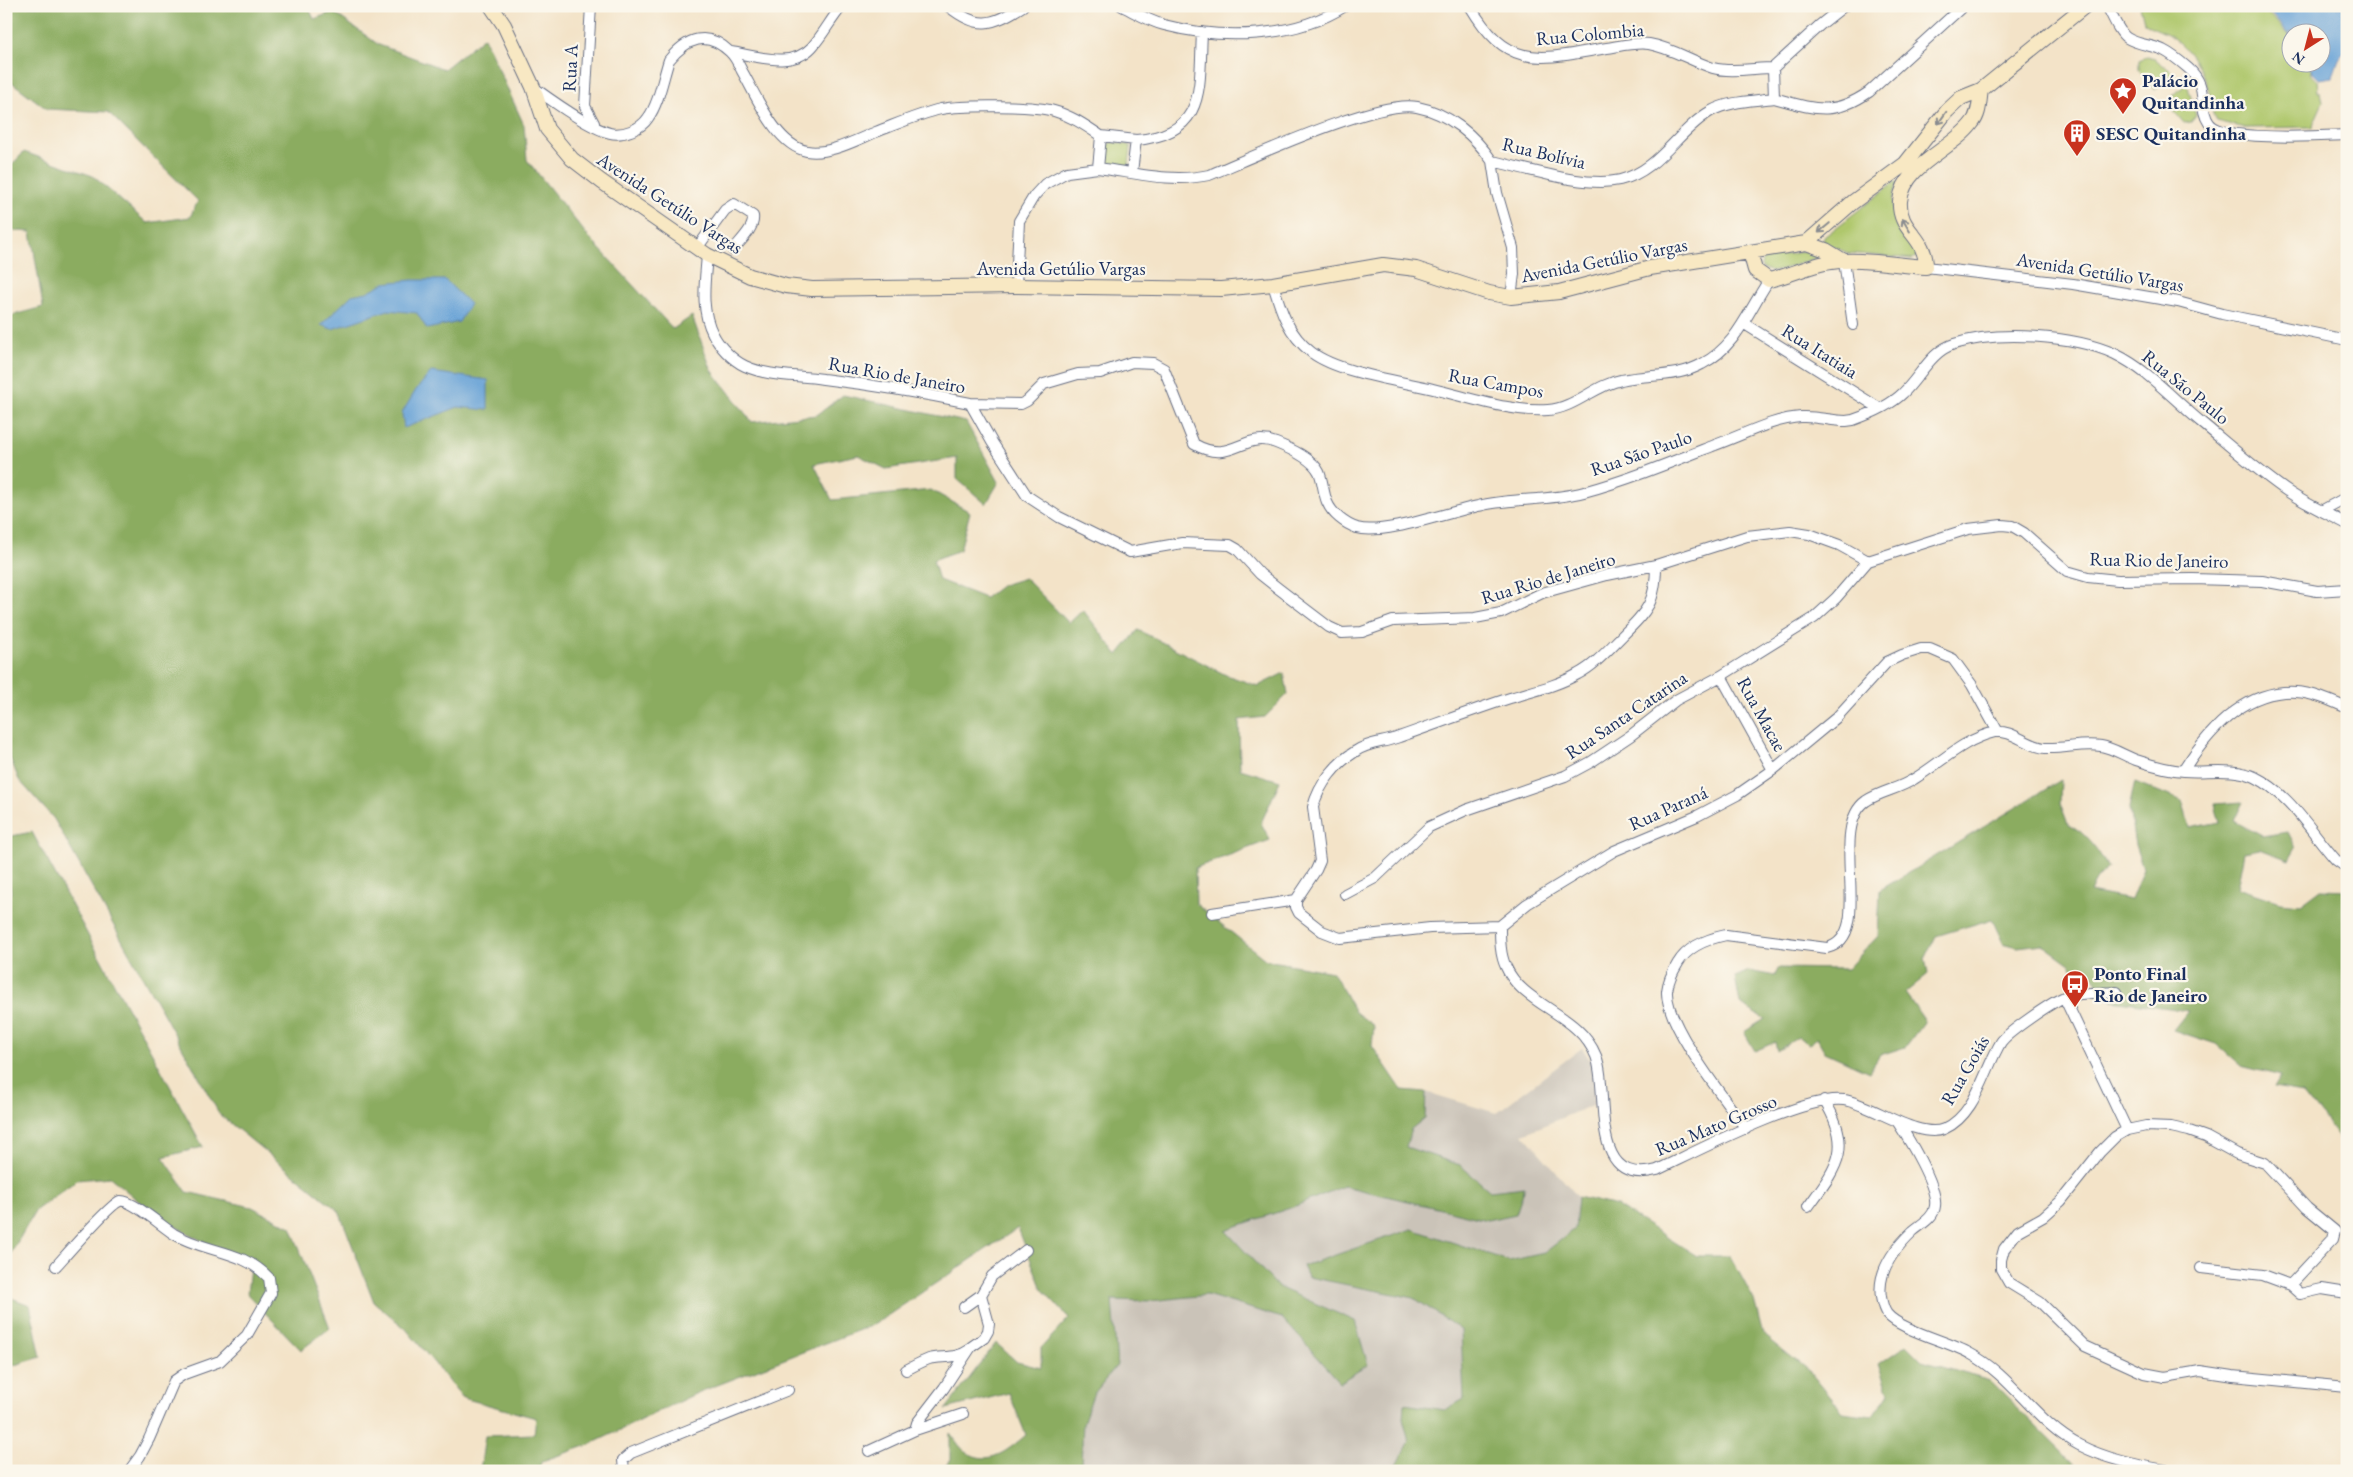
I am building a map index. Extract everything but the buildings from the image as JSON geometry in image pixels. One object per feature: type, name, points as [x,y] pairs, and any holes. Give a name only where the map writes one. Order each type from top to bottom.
[{"type":"street","name":"Avenida Getúlio Vargas","points":[[491,6],[504,25],[533,87],[547,129],[572,159],[702,252],[750,276],[786,286],[812,289],[1016,286],[1221,290],[1273,284],[1366,266],[1394,265],[1416,269],[1489,293],[1511,297],[1559,292],[1650,268],[1806,243],[1826,250],[1844,261]]},
{"type":"street","name":"Rua A","points":[[591,6],[585,106],[598,128]]},
{"type":"street","points":[[533,87],[598,128],[610,133],[622,133],[637,128],[647,120],[653,110],[669,60],[688,42],[704,38],[731,52],[794,60],[812,47],[842,6]]},
{"type":"street","points":[[948,6],[969,21],[978,24],[996,20],[1022,6]]},
{"type":"street","points":[[1122,6],[1163,24],[1202,32],[1243,34],[1298,28],[1317,21],[1345,6]]},
{"type":"street","name":"Rua Colombia","points":[[1470,6],[1490,37],[1512,52],[1530,57],[1566,55],[1628,45],[1647,44],[1665,48],[1715,69],[1773,68]]},
{"type":"street","points":[[1844,6],[1773,68],[1774,98],[1808,107],[1827,109],[1840,108],[1856,102],[1963,6]]},
{"type":"street","points":[[1926,267],[1924,248],[1908,230],[1901,217],[1901,195],[1910,169],[1931,134],[1947,111],[1961,98],[1980,90],[2085,6]]},
{"type":"street","points":[[2107,6],[2125,37],[2144,46],[2162,50],[2189,68],[2201,83],[2206,119],[2210,126],[2251,135],[2297,137],[2347,135]]},
{"type":"street","points":[[731,52],[777,131],[788,142],[808,151],[820,151],[840,146],[941,109],[1018,107],[1054,111],[1076,120],[1101,136],[1136,140],[1155,138],[1172,132],[1183,124],[1193,110],[1198,93],[1202,32]]},
{"type":"street","points":[[1806,243],[1853,202],[1945,146],[1973,123],[1978,110],[1980,90]]},
{"type":"street","name":"Rua Bolívia","points":[[1016,286],[1019,221],[1034,196],[1045,184],[1067,172],[1098,168],[1176,180],[1209,175],[1310,134],[1355,118],[1401,106],[1416,107],[1435,112],[1451,120],[1477,141],[1492,161],[1585,182],[1621,180],[1646,168],[1655,161],[1708,112],[1740,102],[1774,98]]},
{"type":"street","points":[[1931,134],[1945,146]]},
{"type":"street","points":[[1098,168],[1101,136]]},
{"type":"street","points":[[1132,172],[1136,140]]},
{"type":"street","points":[[1492,161],[1496,193],[1514,248],[1514,274],[1511,297]]},
{"type":"street","points":[[702,252],[725,210],[734,204],[753,216],[754,220],[751,227],[733,250]]},
{"type":"street","name":"Rua Rio de Janeiro","points":[[702,252],[704,292],[709,324],[713,335],[727,352],[744,366],[774,374],[903,389],[970,403],[992,442],[1027,496],[1059,517],[1130,552],[1182,543],[1230,545],[1237,549],[1260,574],[1336,632],[1362,632],[1384,622],[1475,618],[1501,613],[1542,593],[1607,575],[1656,565],[1747,536],[1790,531],[1809,534],[1839,545],[1868,561],[1968,529],[2002,525],[2012,526],[2024,533],[2067,571],[2088,578],[2262,581],[2317,590],[2347,589]]},
{"type":"street","points":[[1750,252],[1755,270],[1769,280]]},
{"type":"street","name":"Avenida Getúlio Vargas","points":[[1769,280],[1784,277],[1824,263],[1844,261],[1926,267],[2073,284],[2169,300],[2222,314],[2347,340]]},
{"type":"street","points":[[1844,261],[1853,324]]},
{"type":"street","name":"Rua Campos","points":[[1273,284],[1290,330],[1303,346],[1318,357],[1348,368],[1526,410],[1558,408],[1618,380],[1653,377],[1688,370],[1702,364],[1728,346],[1769,280]]},
{"type":"street","name":"Rua Itatiaia","points":[[1743,323],[1880,408]]},
{"type":"street","name":"Rua São Paulo","points":[[970,403],[1021,404],[1027,401],[1044,384],[1078,374],[1100,373],[1132,362],[1153,364],[1164,370],[1194,444],[1204,450],[1218,453],[1230,451],[1244,442],[1256,440],[1274,442],[1290,449],[1312,462],[1319,472],[1327,502],[1336,514],[1347,524],[1360,529],[1399,525],[1482,505],[1566,496],[1613,483],[1764,426],[1803,417],[1846,421],[1880,408],[1903,393],[1939,351],[1952,344],[2007,336],[2052,338],[2089,345],[2115,354],[2142,370],[2200,421],[2290,493],[2347,524]]},
{"type":"street","points":[[2320,510],[2347,497]]},
{"type":"street","name":"Rua Santa Catarina","points":[[1344,894],[1376,878],[1430,827],[1466,810],[1565,776],[1630,736],[1676,700],[1721,676],[1814,618],[1836,598],[1868,561]]},
{"type":"street","points":[[1500,926],[1430,928],[1340,938],[1322,931],[1308,921],[1296,906],[1296,900],[1320,861],[1313,807],[1315,801],[1329,776],[1345,759],[1373,743],[1398,738],[1434,724],[1549,687],[1584,671],[1644,614],[1656,586],[1656,565]]},
{"type":"street","name":"Rua Paraná","points":[[1500,926],[1548,890],[1614,851],[1716,807],[1773,770],[1836,718],[1887,662],[1921,649],[1939,652],[1958,665],[1998,732]]},
{"type":"street","name":"Rua Macae","points":[[1721,676],[1773,770]]},
{"type":"street","points":[[2183,771],[2192,757],[2229,714],[2248,702],[2279,692],[2298,692],[2319,696],[2347,708]]},
{"type":"street","points":[[1746,1129],[1708,1076],[1678,1028],[1670,1009],[1667,992],[1668,984],[1680,959],[1702,942],[1726,935],[1819,948],[1836,945],[1843,937],[1848,923],[1851,825],[1859,809],[1865,802],[1879,794],[1914,780],[1958,746],[1998,732],[2042,748],[2103,746],[2137,760],[2183,771],[2231,772],[2253,776],[2273,787],[2324,846],[2347,868]]},
{"type":"street","points":[[1212,913],[1296,900]]},
{"type":"street","name":"Rua Mato Grosso","points":[[1500,926],[1500,942],[1505,966],[1514,981],[1587,1037],[1597,1059],[1607,1143],[1614,1159],[1620,1164],[1636,1171],[1657,1170],[1746,1129],[1824,1100],[1846,1101],[1917,1128]]},
{"type":"street","name":"Rua Goiás","points":[[1917,1128],[1937,1132],[1956,1121],[1972,1101],[2008,1032],[2064,997],[2118,992]]},
{"type":"street","points":[[2064,997],[2127,1130]]},
{"type":"street","points":[[1808,1207],[1832,1173],[1840,1150],[1840,1135],[1836,1118],[1824,1100]]},
{"type":"street","points":[[1896,1120],[1917,1154],[1932,1189],[1935,1208],[1929,1218],[1899,1246],[1891,1257],[1881,1283],[1882,1299],[1887,1315],[1902,1324],[1969,1352],[1995,1369],[2037,1412],[2077,1444],[2103,1456],[2130,1464],[2170,1471]]},
{"type":"street","points":[[2290,1285],[2334,1239],[2336,1235],[2332,1227],[2307,1208],[2265,1164],[2237,1154],[2206,1137],[2189,1131],[2160,1126],[2127,1130],[2115,1138],[2100,1152],[2061,1201],[2013,1237],[2004,1249],[2001,1260],[2001,1269],[2009,1283],[2040,1302],[2085,1346],[2155,1376],[2165,1377],[2200,1371],[2347,1387]]},
{"type":"street","points":[[56,1266],[106,1211],[114,1204],[123,1201],[130,1203],[157,1223],[191,1243],[248,1260],[269,1278],[271,1293],[247,1335],[220,1361],[184,1374],[174,1381],[145,1448],[129,1471]]},
{"type":"street","points":[[964,1307],[981,1295],[992,1276],[1026,1250]]},
{"type":"street","points":[[2201,1268],[2263,1275],[2290,1285],[2293,1290],[2300,1294],[2322,1290],[2347,1293]]},
{"type":"street","points":[[906,1370],[926,1360],[941,1356],[961,1356],[984,1338],[989,1324],[981,1295]]},
{"type":"street","points":[[915,1430],[918,1421],[944,1388],[971,1348]]},
{"type":"street","points":[[624,1471],[622,1463],[625,1457],[631,1453],[788,1390]]},
{"type":"street","points":[[869,1451],[915,1430],[963,1414]]},
{"type":"shaded area","points":[[1582,1048],[1592,1063],[1595,1104],[1523,1134],[1578,1197],[1575,1229],[1544,1253],[1508,1261],[1412,1229],[1308,1277],[1414,1298],[1461,1330],[1464,1399],[1445,1410],[1403,1418],[1409,1441],[1393,1471],[1373,1471],[1370,1468],[1369,1471],[1077,1471],[1081,1465],[1083,1423],[1093,1395],[1117,1365],[1112,1300],[1151,1301],[1207,1295],[1282,1317],[1341,1381],[1368,1365],[1355,1321],[1278,1287],[1224,1230],[1293,1207],[1344,1186],[1390,1196],[1490,1191],[1460,1165],[1405,1147],[1411,1129],[1425,1118],[1426,1092],[1496,1113]]},
{"type":"green space","points":[[6,6],[308,6],[314,19],[333,12],[379,45],[444,69],[484,37],[524,125],[527,160],[587,235],[673,329],[692,316],[711,369],[752,422],[817,415],[843,395],[966,422],[999,482],[986,504],[957,479],[957,458],[886,469],[858,455],[814,464],[832,500],[931,490],[970,512],[960,550],[933,560],[939,580],[985,598],[1002,585],[1025,578],[1069,623],[1083,610],[1118,655],[1138,630],[1226,675],[1258,686],[1284,673],[1288,694],[1265,717],[1239,720],[1240,769],[1280,781],[1261,823],[1270,840],[1195,868],[1196,904],[1266,960],[1333,972],[1355,1012],[1374,1026],[1372,1046],[1402,1090],[1426,1092],[1425,1118],[1411,1129],[1406,1147],[1460,1165],[1490,1191],[1525,1187],[1516,1214],[1487,1220],[1344,1186],[1293,1207],[1225,1230],[1278,1287],[1355,1321],[1368,1365],[1340,1382],[1282,1318],[1207,1295],[1151,1301],[1112,1300],[1117,1365],[1093,1395],[1083,1423],[1081,1465],[1077,1471],[942,1471],[950,1460],[950,1433],[966,1452],[983,1458],[998,1455],[1026,1435],[1009,1393],[946,1409],[996,1343],[1017,1362],[1041,1368],[1041,1348],[1069,1318],[1042,1289],[1018,1228],[875,1324],[697,1393],[589,1445],[542,1461],[537,1471],[480,1471],[485,1436],[534,1434],[536,1418],[463,1398],[406,1329],[374,1302],[339,1211],[220,1115],[54,819],[19,780],[6,748],[6,372],[12,367],[6,349],[6,317],[43,307],[31,232],[6,230],[6,171],[24,152],[93,176],[147,223],[190,217],[198,201],[108,112],[47,109],[6,78]]},
{"type":"green space","points":[[2140,6],[2261,6],[2280,26],[2280,72],[2312,72],[2317,80],[2318,92],[2321,92],[2323,102],[2312,127],[2246,128],[2216,121],[2208,88],[2195,60],[2186,48],[2174,38],[2144,22]]},
{"type":"green space","points":[[2146,57],[2155,59],[2175,74],[2155,90],[2139,71],[2139,60]]},
{"type":"green space","points":[[2185,85],[2188,87],[2196,116],[2191,122],[2184,123],[2166,102]]},
{"type":"green space","points":[[1112,142],[1131,147],[1129,165],[1125,167],[1105,165],[1103,162],[1108,144]]},
{"type":"green space","points":[[1896,181],[1898,183],[1894,192],[1893,211],[1899,229],[1917,251],[1916,257],[1912,259],[1848,253],[1823,242],[1824,237]]},
{"type":"green space","points":[[1805,251],[1823,256],[1777,271],[1771,272],[1761,267],[1762,260],[1767,258]]},
{"type":"green space","points":[[2061,780],[2060,803],[2068,824],[2081,832],[2091,843],[2108,868],[2098,877],[2090,892],[2131,900],[2143,869],[2135,845],[2129,808],[2135,782],[2182,801],[2190,828],[2220,822],[2215,804],[2243,802],[2234,821],[2262,836],[2288,832],[2296,848],[2289,860],[2260,849],[2244,852],[2237,888],[2280,902],[2301,904],[2321,889],[2347,890],[2347,1154],[2338,1137],[2303,1093],[2274,1088],[2281,1076],[2241,1066],[2216,1044],[2173,1030],[2188,1011],[2113,1000],[2100,992],[2094,977],[2074,974],[2071,965],[2042,944],[2018,947],[2003,943],[1992,919],[1936,936],[1925,958],[1928,974],[1905,993],[1925,1021],[1905,1047],[1880,1055],[1869,1072],[1825,1052],[1817,1038],[1809,1044],[1798,1037],[1777,1051],[1775,1042],[1755,1051],[1744,1032],[1765,1019],[1740,1004],[1735,977],[1749,971],[1775,976],[1778,968],[1847,969],[1878,936],[1880,890]]},
{"type":"green space","points":[[32,832],[203,1147],[163,1157],[187,1192],[252,1207],[291,1227],[330,1328],[301,1350],[247,1294],[250,1267],[156,1216],[110,1177],[77,1180],[36,1210],[6,1262],[6,897],[11,893],[6,863],[6,837]]},
{"type":"green space","points":[[1578,1197],[1617,1206],[1697,1256],[1730,1256],[1754,1300],[1763,1334],[1810,1372],[1843,1412],[1873,1416],[1889,1392],[1879,1364],[1906,1345],[1922,1361],[1990,1381],[2081,1471],[1393,1471],[1409,1441],[1403,1418],[1404,1404],[1445,1410],[1464,1399],[1461,1330],[1414,1298],[1308,1277],[1303,1266],[1412,1229],[1509,1261],[1544,1253],[1575,1229]]},
{"type":"green space","points":[[6,1296],[30,1305],[41,1357],[12,1366],[6,1364]]},
{"type":"water","points":[[2264,6],[2347,6],[2347,51],[2339,59],[2332,77],[2319,79],[2313,72],[2330,72],[2330,22],[2280,22],[2280,24]]},
{"type":"water","points":[[412,280],[445,280],[470,304],[459,322],[427,329],[417,313],[388,310],[332,329],[321,325],[352,295],[367,292],[384,283]]},
{"type":"water","points":[[431,372],[488,380],[488,410],[458,407],[404,428],[402,413],[416,390]]},
{"type":"place","name":"Palácio Quitandinha","points":[[2123,115]]},
{"type":"place","name":"SESC Quitandinha","points":[[2077,157]]},
{"type":"place","name":"Ponto Final Rio de Janeiro","points":[[2075,1008]]}]
